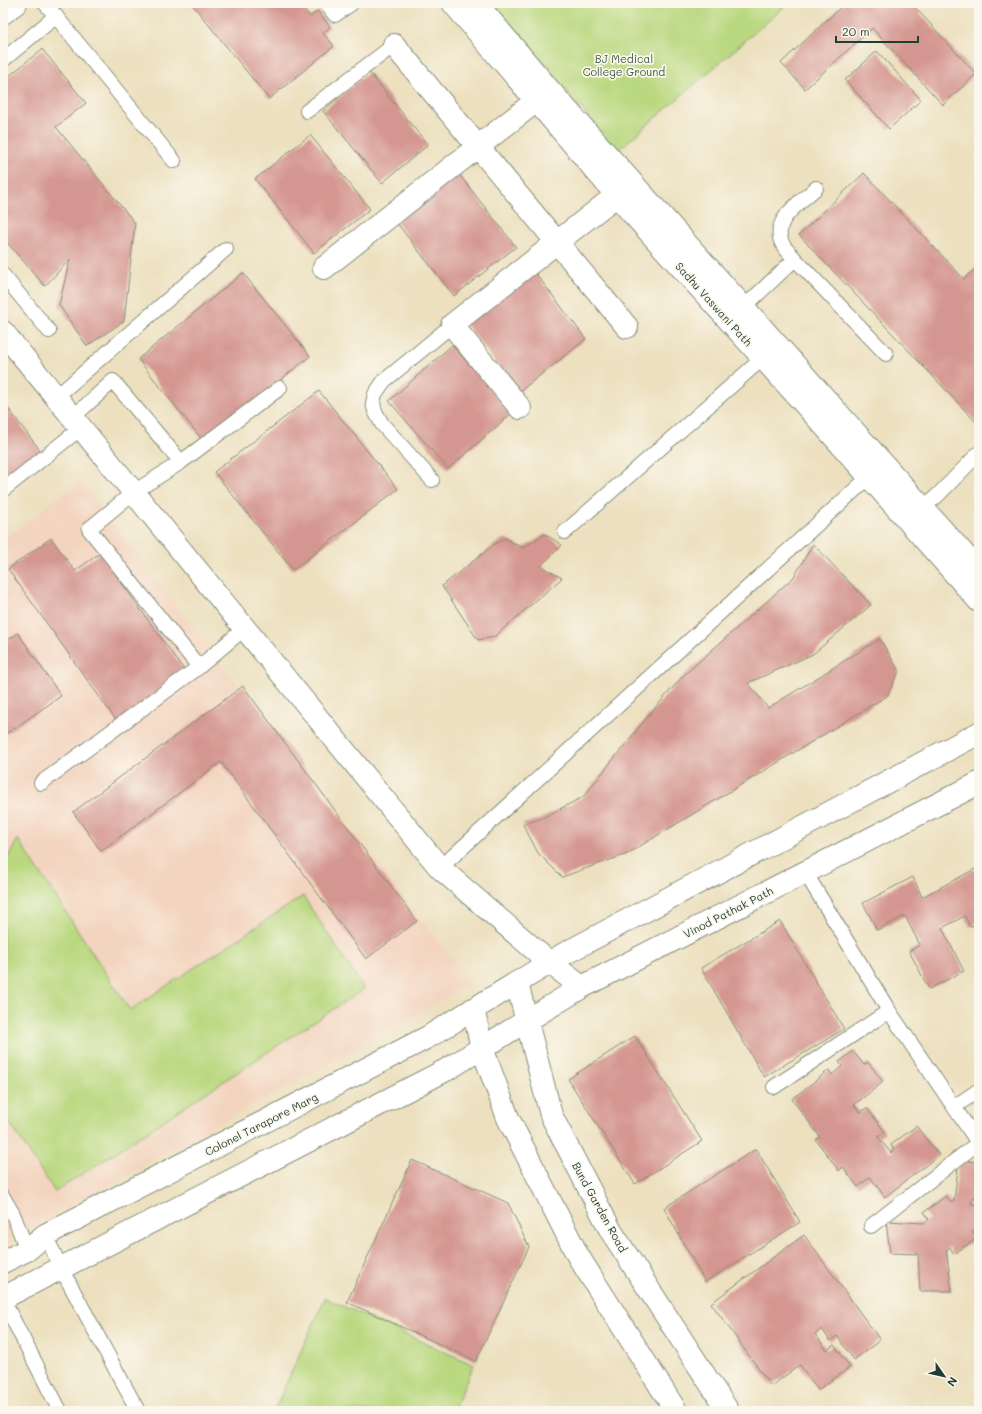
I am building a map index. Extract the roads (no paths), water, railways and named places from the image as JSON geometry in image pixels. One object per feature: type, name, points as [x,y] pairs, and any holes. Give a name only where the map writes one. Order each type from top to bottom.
[{"type":"main road","points":[[3,13],[16,3]]},
{"type":"main road","name":"Sadhu Vaswani Path","points":[[452,3],[544,97],[625,190],[763,358],[979,601]]},
{"type":"main road","name":"Sadhu Vaswani Path","points":[[476,3],[544,97]]},
{"type":"main road","points":[[394,45],[627,327]]},
{"type":"main road","points":[[324,268],[544,97]]},
{"type":"main road","points":[[520,408],[452,325],[625,190]]},
{"type":"main road","name":"Sadhu Vaswani Path","points":[[625,190],[743,308],[979,571]]},
{"type":"main road","points":[[3,332],[440,868],[550,963],[582,987]]},
{"type":"main road","points":[[517,983],[571,950],[979,734]]},
{"type":"main road","name":"Vinod Pathak Path","points":[[482,1048],[582,987],[979,783]]},
{"type":"main road","name":"Colonel Tarapore Marg","points":[[3,1262],[27,1250],[45,1235],[428,1037],[517,983]]},
{"type":"main road","name":"Bund Garden Road","points":[[517,983],[551,1115],[611,1231],[728,1411]]},
{"type":"main road","points":[[473,1009],[482,1048],[508,1118],[578,1256],[676,1411]]},
{"type":"main road","points":[[3,1299],[446,1070],[482,1048]]},
{"type":"lane","points":[[45,3],[174,161]]},
{"type":"lane","points":[[326,3],[335,15],[352,3]]},
{"type":"lane","points":[[3,60],[56,16]]},
{"type":"lane","points":[[307,112],[394,45]]},
{"type":"lane","points":[[816,188],[794,208],[780,224],[780,239],[795,259],[886,354]]},
{"type":"lane","points":[[56,396],[226,249]]},
{"type":"lane","points":[[743,308],[795,259]]},
{"type":"lane","points":[[3,275],[49,331]]},
{"type":"lane","points":[[432,480],[382,424],[375,411],[373,403],[376,394],[384,381],[452,325]]},
{"type":"lane","points":[[565,532],[763,358]]},
{"type":"lane","points":[[3,490],[77,422],[113,381],[181,462]]},
{"type":"lane","points":[[199,667],[89,529],[134,492],[181,462],[280,388]]},
{"type":"lane","points":[[922,508],[937,496],[979,453]]},
{"type":"lane","points":[[440,868],[869,477]]},
{"type":"lane","points":[[42,783],[199,667],[245,628]]},
{"type":"lane","points":[[805,872],[889,1011],[979,1143],[871,1226]]},
{"type":"lane","points":[[774,1087],[889,1011]]},
{"type":"lane","points":[[954,1108],[979,1090]]},
{"type":"lane","points":[[3,1197],[13,1214],[27,1250]]},
{"type":"lane","points":[[45,1235],[61,1268],[138,1411]]},
{"type":"lane","points":[[3,1299],[60,1411]]},
{"type":"park label","name":"BJ Medical College Ground","points":[[624,64]]}]
